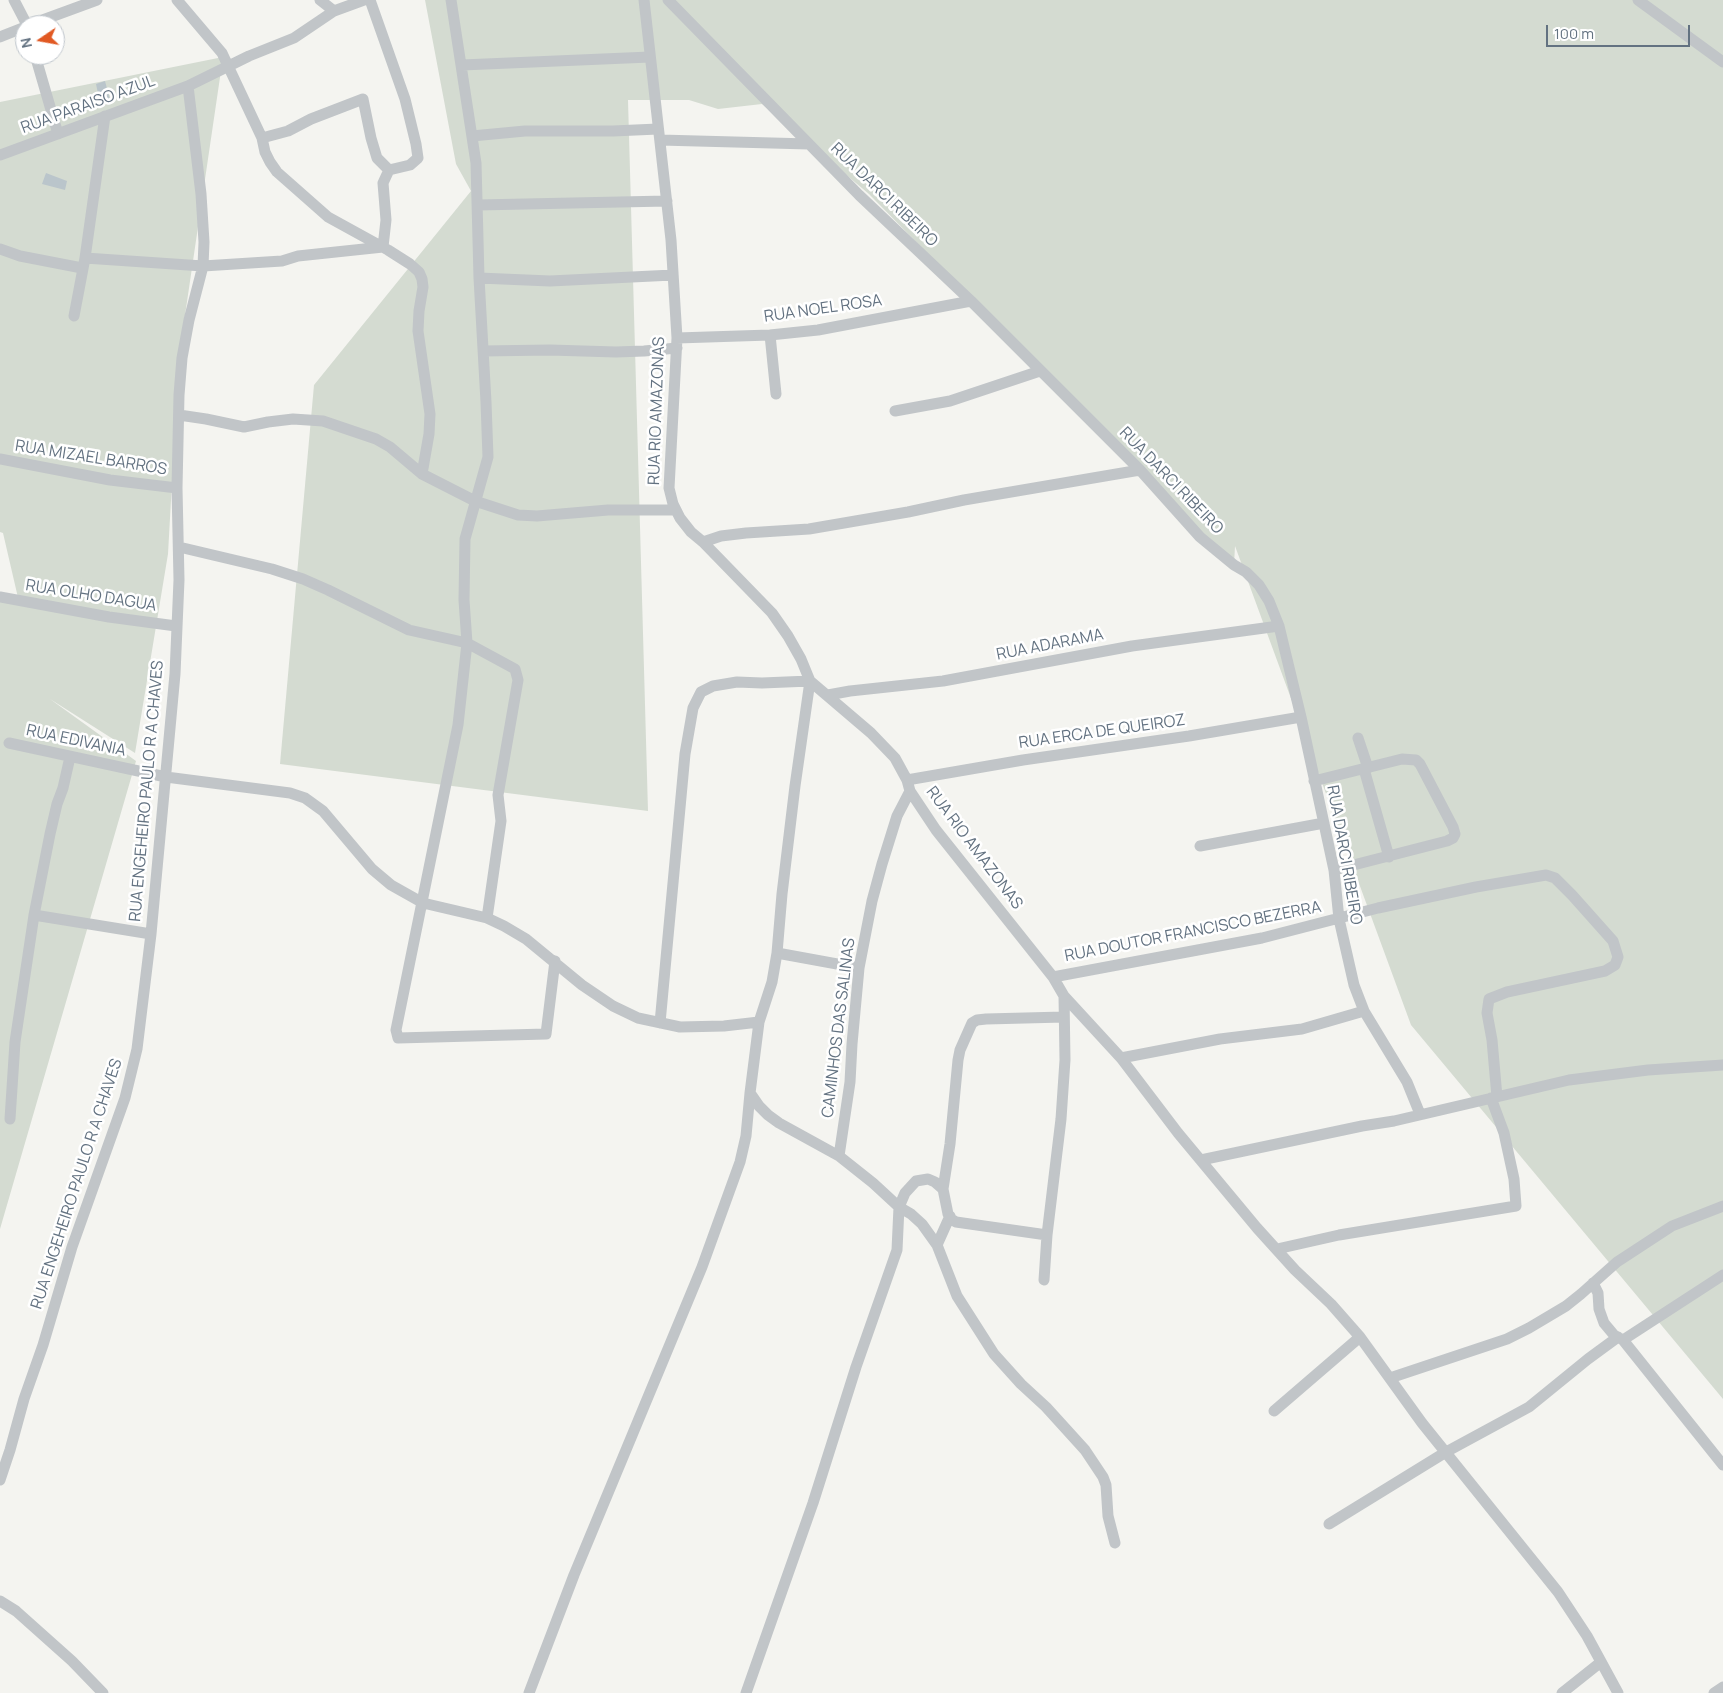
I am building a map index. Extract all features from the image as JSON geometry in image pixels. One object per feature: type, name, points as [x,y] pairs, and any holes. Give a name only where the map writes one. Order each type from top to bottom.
[{"type":"street","points":[[14,0],[22,15]]},
{"type":"street","points":[[57,15],[97,0]]},
{"type":"street","points":[[177,0],[222,53],[262,138],[265,152],[270,162],[285,181],[337,223],[383,247],[410,264],[422,279],[423,287],[418,331],[430,414],[429,434],[422,474]]},
{"type":"street","points":[[320,0],[334,12]]},
{"type":"street","name":"RUA PARAISO AZUL","points":[[0,155],[188,86],[249,56],[294,38],[334,12],[364,0]]},
{"type":"street","points":[[370,0],[405,99],[418,158],[410,165],[389,170]]},
{"type":"street","points":[[451,0],[476,163],[479,278],[488,457],[474,501],[465,539],[464,600],[467,643],[458,725],[396,1030],[398,1038],[546,1034],[555,962]]},
{"type":"street","name":"RUA RIO AMAZONAS","points":[[644,0],[667,201],[673,275],[677,343],[669,488],[680,518],[690,532],[703,542],[772,613],[801,659],[810,681],[884,745],[895,758],[936,830],[1053,977],[1064,996],[1121,1058],[1201,1160],[1277,1250],[1360,1337],[1422,1423],[1558,1592],[1587,1636],[1618,1693]]},
{"type":"street","name":"RUA DARCI RIBEIRO","points":[[668,0],[859,195],[971,301],[1140,470],[1200,537],[1234,565],[1246,572],[1259,585],[1279,626],[1301,717],[1334,870],[1339,919],[1352,978],[1364,1011],[1407,1082],[1420,1114]]},
{"type":"street","points":[[1638,0],[1723,62]]},
{"type":"street","points":[[0,37],[15,31]]},
{"type":"street","points":[[462,65],[650,57]]},
{"type":"street","points":[[38,65],[58,134]]},
{"type":"street","name":"RUA ENGEHEIRO PAULO R A CHAVES","points":[[0,1480],[72,1246],[132,1074],[137,1049],[151,934],[175,674],[179,547],[177,488],[182,358],[189,320],[203,266],[204,242],[201,194],[188,86]]},
{"type":"street","points":[[262,138],[288,131],[363,99],[377,158],[389,170]]},
{"type":"street","points":[[74,316],[105,116]]},
{"type":"street","points":[[472,136],[525,131],[613,131],[809,144]]},
{"type":"street","points":[[383,247],[386,220],[383,183],[389,170]]},
{"type":"street","points":[[478,205],[667,201]]},
{"type":"street","points":[[0,249],[20,256],[83,263],[203,266],[282,261],[298,256],[383,247]]},
{"type":"street","points":[[479,278],[550,281],[673,275]]},
{"type":"street","name":"RUA NOEL ROSA","points":[[483,351],[626,352],[677,343],[818,330],[971,301]]},
{"type":"street","points":[[770,335],[776,394]]},
{"type":"street","points":[[895,411],[950,401],[1040,371]]},
{"type":"street","points":[[179,415],[244,427],[293,419],[323,421],[376,439],[390,447],[422,474],[474,501],[518,515],[537,516],[608,510],[676,510]]},
{"type":"street","name":"RUA MIZAEL BARROS","points":[[0,459],[110,480],[177,488]]},
{"type":"street","points":[[703,542],[721,536],[809,529],[1140,470]]},
{"type":"street","points":[[179,547],[272,569],[328,590],[409,630],[467,643],[515,669],[518,680],[498,795],[501,821],[487,918]]},
{"type":"street","name":"RUA OLHO DAGUA","points":[[0,597],[109,617],[176,626]]},
{"type":"street","name":"RUA ADARAMA","points":[[828,695],[943,681],[1132,646],[1279,626]]},
{"type":"street","points":[[528,1693],[567,1592],[702,1267],[740,1162],[746,1136],[759,1022],[772,982],[777,953],[795,786],[810,681],[737,682],[713,686],[701,692],[693,708],[685,754],[660,1023]]},
{"type":"street","name":"RUA ERCA DE QUEIROZ","points":[[909,785],[1023,760],[1190,736],[1301,717]]},
{"type":"street","points":[[1358,738],[1389,857]]},
{"type":"street","name":"RUA EDIVANIA","points":[[9,743],[166,777],[290,793],[305,798],[323,812],[372,869],[391,885],[423,903],[487,918],[504,926],[526,939],[582,985],[613,1006],[638,1018],[680,1027],[724,1026],[759,1022]]},
{"type":"street","points":[[10,1118],[15,1042],[34,915],[50,834],[70,757]]},
{"type":"street","points":[[1314,781],[1402,759],[1416,760],[1420,764],[1455,834],[1447,842],[1334,870]]},
{"type":"street","name":"CAMINHOS DAS SALINAS","points":[[839,1156],[850,1082],[859,968],[872,901],[882,864],[909,785]]},
{"type":"street","points":[[1200,846],[1324,823]]},
{"type":"street","name":"RUA DOUTOR FRANCISCO BEZERRA","points":[[1053,977],[1262,938],[1476,886],[1546,875],[1555,878],[1613,941],[1618,957],[1615,965],[1605,971],[1507,992],[1490,999],[1487,1013],[1492,1040],[1494,1097]]},
{"type":"street","points":[[34,915],[151,934]]},
{"type":"street","points":[[777,953],[859,968]]},
{"type":"street","points":[[1044,1280],[1047,1234],[1061,1119],[1065,1060],[1064,996]]},
{"type":"street","points":[[1121,1058],[1220,1039],[1302,1029],[1364,1011]]},
{"type":"street","points":[[1047,1234],[956,1222],[950,1216],[943,1189],[950,1144],[958,1060],[960,1050],[972,1023],[977,1020],[986,1019],[1064,1017]]},
{"type":"street","points":[[1201,1160],[1394,1121],[1569,1080],[1648,1070],[1723,1065]]},
{"type":"street","points":[[750,1093],[759,1106],[779,1123],[839,1156],[922,1224],[936,1244],[957,1296],[994,1354],[1085,1450],[1103,1477],[1106,1485],[1108,1516],[1115,1543]]},
{"type":"street","points":[[1277,1250],[1339,1235],[1516,1206],[1514,1179],[1494,1097]]},
{"type":"street","points":[[746,1693],[813,1503],[856,1367],[897,1250],[899,1207],[905,1193],[916,1181],[928,1179],[943,1189]]},
{"type":"street","points":[[1390,1378],[1507,1339],[1554,1314],[1581,1294],[1617,1262],[1672,1226],[1723,1206]]},
{"type":"street","points":[[936,1244],[950,1216]]},
{"type":"street","points":[[1329,1524],[1446,1452],[1538,1401],[1588,1359],[1723,1276]]},
{"type":"street","points":[[1593,1283],[1598,1293],[1599,1309],[1604,1323],[1620,1339],[1723,1465]]},
{"type":"street","points":[[1274,1410],[1360,1337]]},
{"type":"street","points":[[0,1601],[16,1611],[72,1661],[103,1693]]},
{"type":"street","points":[[1562,1693],[1601,1662]]},
{"type":"street","points":[[1714,1693],[1723,1687]]},
{"type":"shaded area","points":[[425,0],[1723,0],[1723,1399],[1411,1025],[1235,546],[1234,565],[869,194],[762,104],[718,109],[689,100],[628,100],[648,811],[280,764],[314,385],[471,191],[456,164]]},
{"type":"shaded area","points":[[223,57],[179,356],[168,554],[135,753],[50,699],[136,761],[0,1229],[0,600],[19,602],[3,533],[0,532],[0,102]]},
{"type":"shaded area","points":[[105,81],[110,100],[100,103],[96,84]]},
{"type":"shaded area","points":[[46,173],[67,181],[65,190],[42,184]]}]
